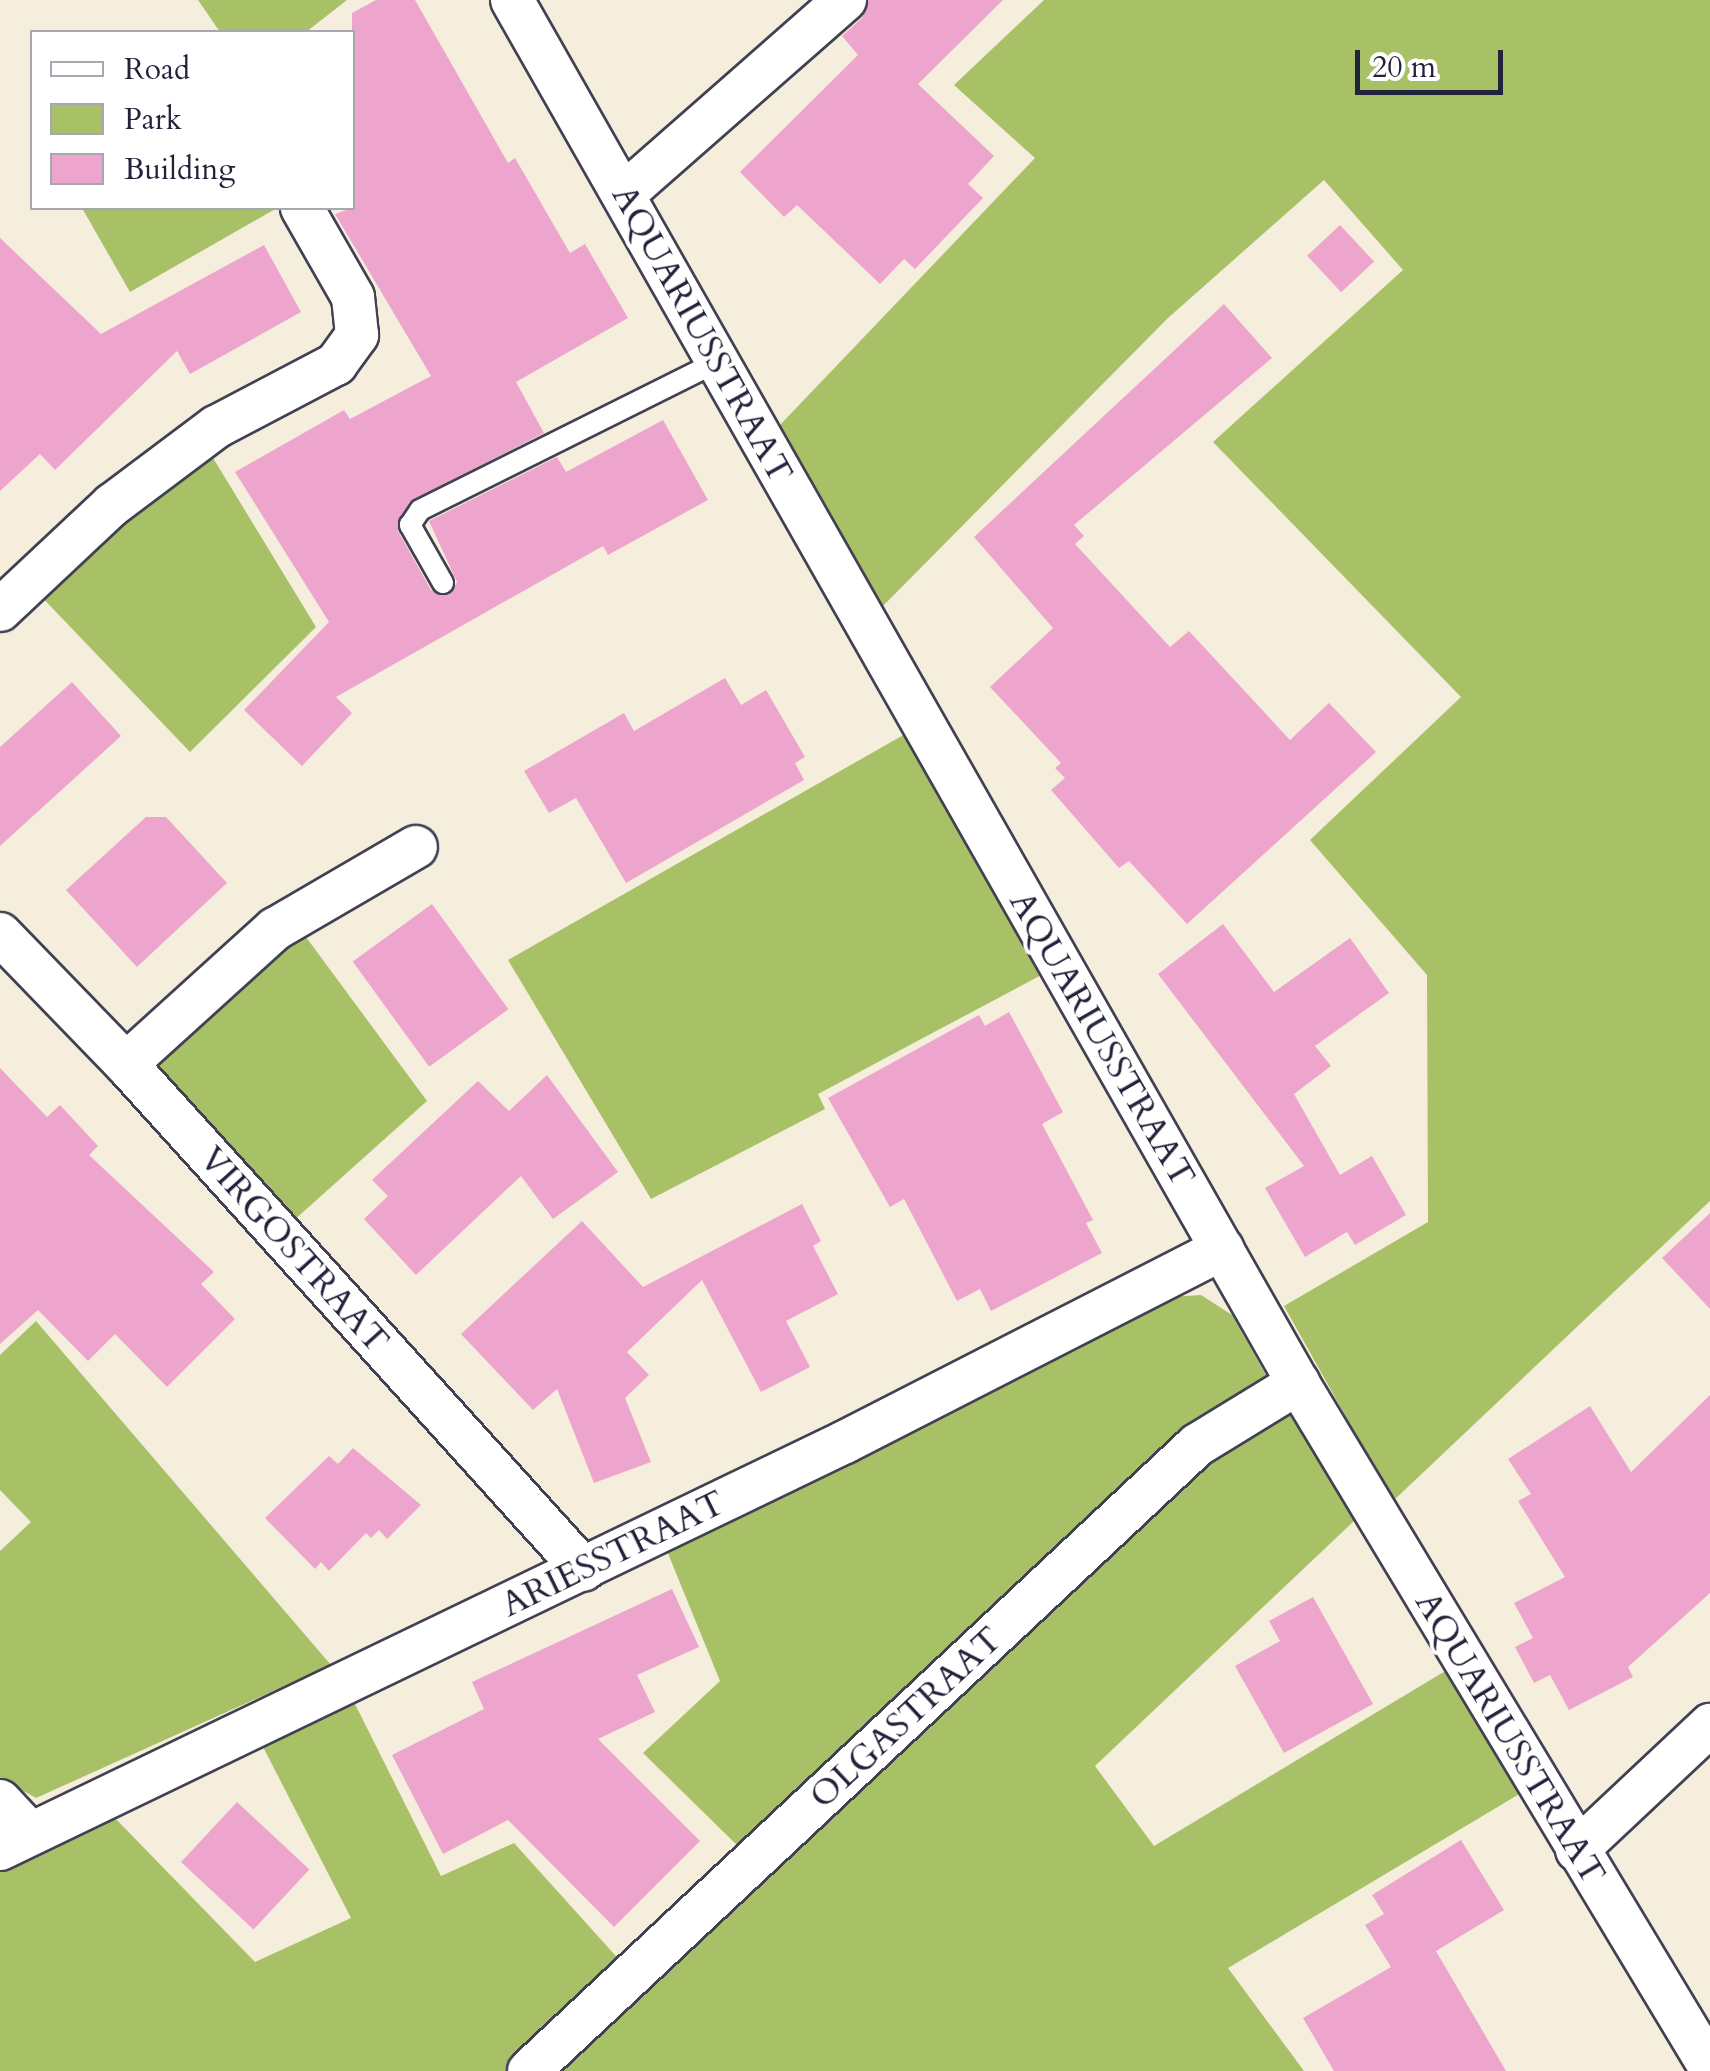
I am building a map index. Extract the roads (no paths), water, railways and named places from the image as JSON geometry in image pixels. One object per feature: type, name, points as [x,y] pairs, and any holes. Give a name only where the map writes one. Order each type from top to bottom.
[{"type":"street","name":"AQUARIUSSTRAAT","points":[[512,0],[1298,1384],[1576,1850],[1710,2066]]},
{"type":"street","points":[[625,193],[844,0]]},
{"type":"street","points":[[0,610],[112,505],[216,427],[336,364],[357,334],[353,296],[303,210]]},
{"type":"street","points":[[126,1064],[275,929],[416,847]]},
{"type":"street","name":"VIRGOSTRAAT","points":[[0,934],[126,1064],[584,1570]]},
{"type":"street","name":"ARIESSTRAAT","points":[[9,1827],[584,1570],[1222,1249]]},
{"type":"street","name":"OLGASTRAAT","points":[[528,2071],[1198,1445],[1298,1384]]},
{"type":"street","points":[[1576,1850],[1710,1725]]},
{"type":"lane","points":[[443,583],[410,525],[420,510],[716,362]]}]
